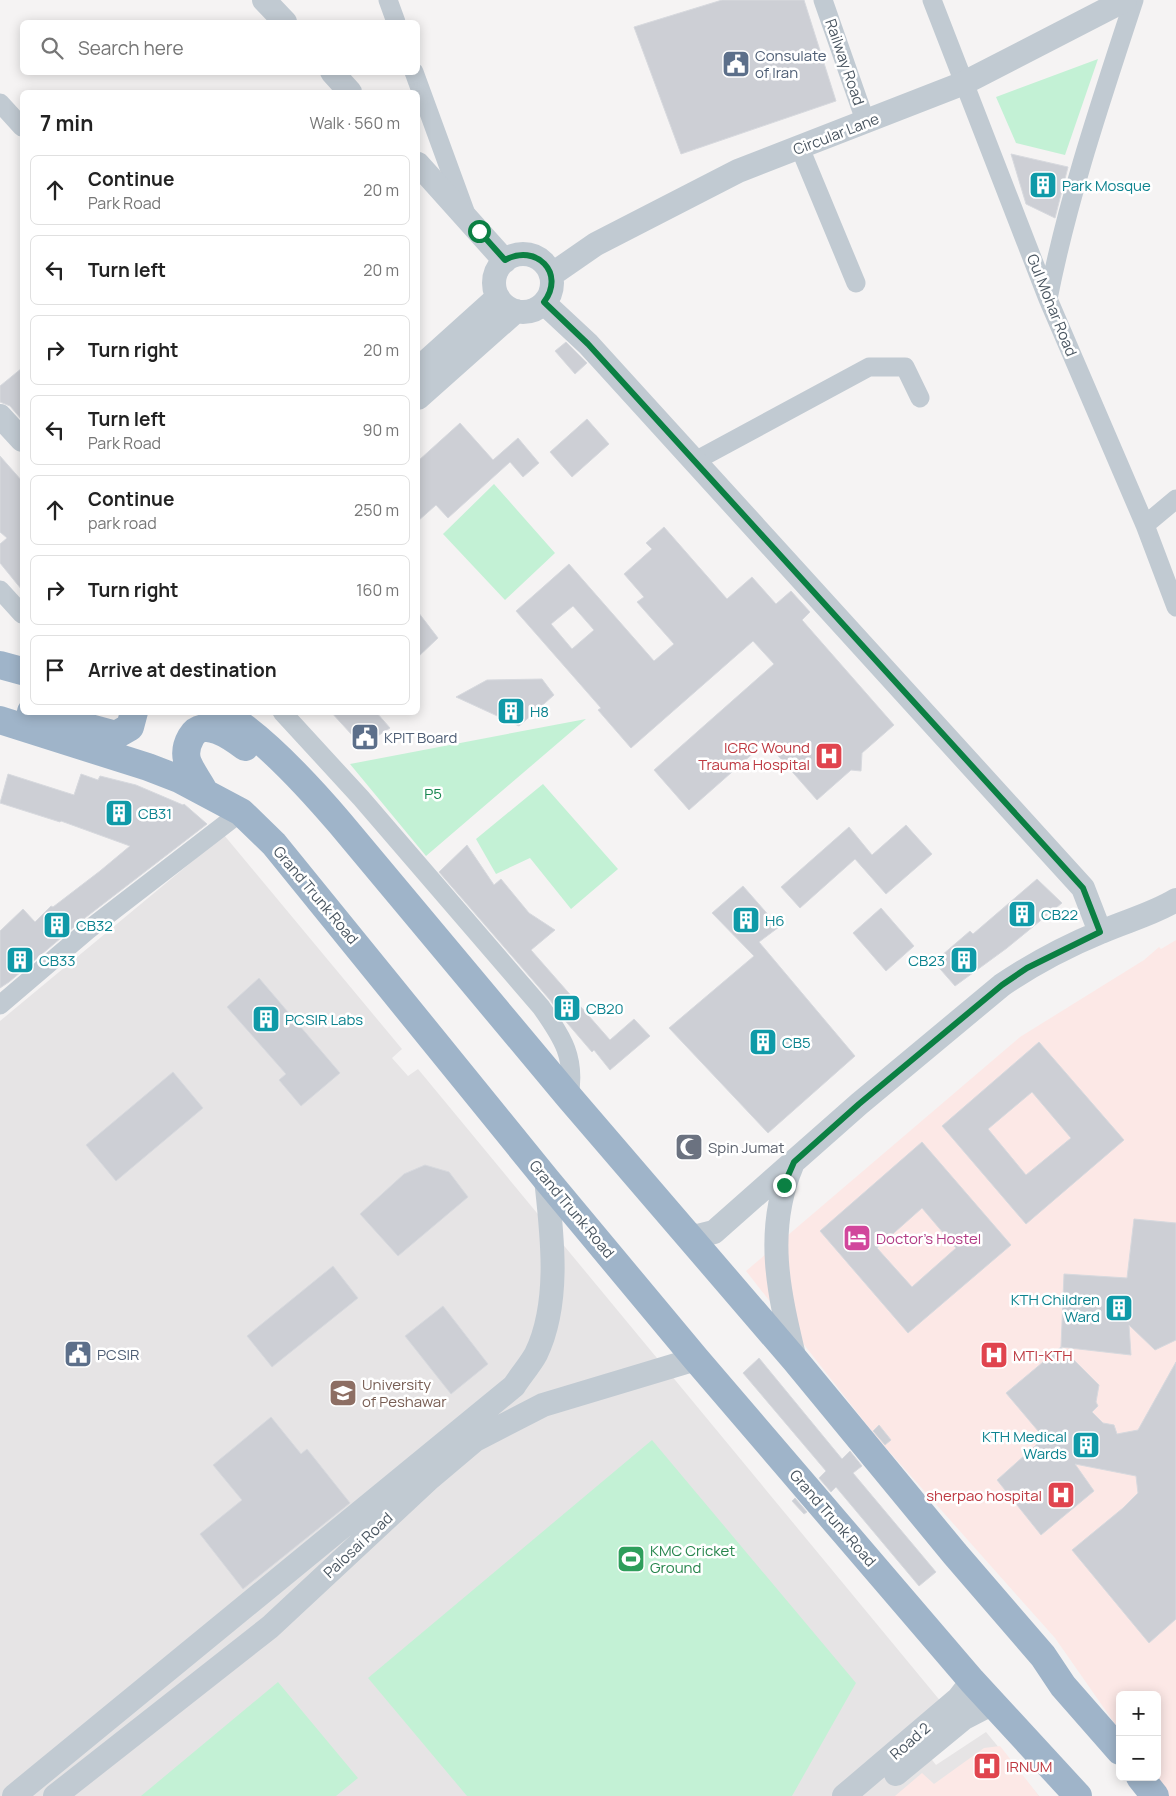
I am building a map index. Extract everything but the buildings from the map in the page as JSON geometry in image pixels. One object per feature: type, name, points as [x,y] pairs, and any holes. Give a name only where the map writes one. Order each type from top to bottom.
[{"type":"highway","points":[[0,649],[20,654]]},
{"type":"highway","points":[[0,665],[20,670]]},
{"type":"highway","points":[[0,704],[20,709]]},
{"type":"highway","points":[[42,715],[116,735],[130,726],[133,715]]},
{"type":"highway","points":[[204,790],[187,761],[187,744],[192,735],[219,717],[255,738],[310,788],[569,1097],[795,1360],[955,1554],[1043,1656],[1063,1686],[1116,1746]]},
{"type":"highway","name":"Grand Trunk Road","points":[[0,720],[148,767],[204,790],[241,812],[274,844],[324,903],[546,1179],[696,1359],[972,1681],[1078,1796]]},
{"type":"highway","points":[[1143,1781],[1155,1796]]},
{"type":"street","points":[[264,0],[283,20]]},
{"type":"street","points":[[388,0],[395,20]]},
{"type":"street","name":"Railway Road","points":[[824,0],[866,123]]},
{"type":"street","name":"Gul Mohar Road","points":[[932,0],[1048,299],[1145,525],[1176,607]]},
{"type":"street","name":"Circular Lane","points":[[551,275],[596,244],[738,171],[964,84],[1125,0]]},
{"type":"street","points":[[1048,299],[1054,267],[1088,140],[1134,0]]},
{"type":"street","points":[[335,75],[348,90]]},
{"type":"street","points":[[415,75],[467,217]]},
{"type":"street","points":[[0,103],[20,125]]},
{"type":"street","points":[[800,148],[856,283]]},
{"type":"street","points":[[420,166],[505,260]]},
{"type":"street","points":[[518,255],[532,256],[544,263],[551,275],[551,290],[544,302],[532,310],[507,304],[494,284],[496,275],[505,260],[518,255]]},
{"type":"street","points":[[544,302],[588,344],[1083,888],[1100,932]]},
{"type":"street","points":[[420,369],[507,304]]},
{"type":"street","points":[[420,396],[507,304]]},
{"type":"street","points":[[694,460],[869,368],[905,367],[920,398]]},
{"type":"street","points":[[0,416],[20,438]]},
{"type":"street","points":[[1145,525],[1176,499]]},
{"type":"street","points":[[0,590],[20,612]]},
{"type":"street","points":[[285,715],[361,798],[425,876],[541,1007],[557,1030],[569,1057],[572,1077],[569,1097]]},
{"type":"street","points":[[0,1005],[88,930],[241,812]]},
{"type":"street","points":[[687,1234],[698,1236],[714,1232],[859,1104],[1002,985],[1027,968],[1100,932],[1164,907],[1176,900]]},
{"type":"street","points":[[794,1162],[779,1202],[775,1242],[780,1295],[795,1360]]},
{"type":"street","points":[[14,1796],[257,1599],[424,1471],[514,1386],[535,1354],[543,1334],[552,1289],[552,1237],[546,1179]]},
{"type":"street","name":"Palosai Road","points":[[55,1796],[270,1627],[424,1471],[475,1440],[543,1405],[696,1359]]},
{"type":"street","name":"Road 2","points":[[844,1796],[958,1699],[972,1681]]},
{"type":"street","name":"Road 2","points":[[870,1796],[964,1718],[993,1703]]},
{"type":"shaded area","name":"University of Peshawar","points":[[224,835],[402,1049],[392,1058],[408,1076],[418,1069],[947,1709],[914,1736],[936,1765],[986,1732],[1039,1796],[0,1796],[0,1021]]},
{"type":"shaded area","name":"MTI-KTH","points":[[1176,940],[1176,1796],[1165,1796],[1159,1781],[1161,1781],[1161,1691],[1116,1691],[1116,1725],[1055,1638],[878,1439],[746,1271],[1020,1037],[1144,960],[1159,947],[1161,949]]},
{"type":"shaded area","name":"IRNUM","points":[[1000,1746],[1039,1796],[895,1796],[922,1773],[934,1784],[984,1748]]},
{"type":"green space","points":[[1098,59],[1065,155],[1016,143],[996,97]]},
{"type":"green space","points":[[494,484],[555,553],[505,600],[443,534]]},
{"type":"green space","name":"P5","points":[[586,719],[426,856],[350,764]]},
{"type":"green space","points":[[543,784],[618,869],[571,909],[530,858],[496,874],[476,839]]},
{"type":"green space","name":"KMC Cricket Ground","points":[[652,1440],[856,1683],[792,1796],[467,1796],[368,1678]]},
{"type":"green space","points":[[278,1682],[358,1778],[336,1796],[141,1796]]},
{"type":"place","name":"Consulate of Iran","points":[[736,64]]},
{"type":"place","name":"Park Mosque","points":[[1043,185]]},
{"type":"place","name":"H8","points":[[511,711]]},
{"type":"place","name":"KPIT Board","points":[[365,737]]},
{"type":"place","name":"ICRC Wound Trauma Hospital","points":[[829,756]]},
{"type":"place","name":"CB31","points":[[119,813]]},
{"type":"place","name":"CB22","points":[[1022,914]]},
{"type":"place","name":"H6","points":[[746,920]]},
{"type":"place","name":"CB32","points":[[57,925]]},
{"type":"place","name":"CB33","points":[[20,960]]},
{"type":"place","name":"CB23","points":[[964,960]]},
{"type":"place","name":"CB20","points":[[567,1008]]},
{"type":"place","name":"PCSIR Labs","points":[[266,1019]]},
{"type":"place","name":"CB5","points":[[763,1042]]},
{"type":"place","name":"Spin Jumat","points":[[689,1147]]},
{"type":"place","name":"Doctor's Hostel","points":[[857,1238]]},
{"type":"place","name":"KTH Children Ward","points":[[1119,1308]]},
{"type":"place","name":"PCSIR","points":[[78,1354]]},
{"type":"place","name":"MTI-KTH","points":[[994,1355]]},
{"type":"place","name":"University of Peshawar","points":[[343,1393]]},
{"type":"place","name":"KTH Medical Wards","points":[[1086,1445]]},
{"type":"place","name":"sherpao hospital","points":[[1061,1495]]},
{"type":"place","name":"KMC Cricket Ground","points":[[631,1559]]},
{"type":"place","name":"IRNUM","points":[[987,1766]]},
{"type":"route","points":[[479,231],[505,260],[525,254],[544,263],[551,275],[552,285],[550,294],[544,302],[588,344],[1083,888],[1100,932],[1027,968],[1002,985],[859,1104],[794,1162],[784,1185]]}]
